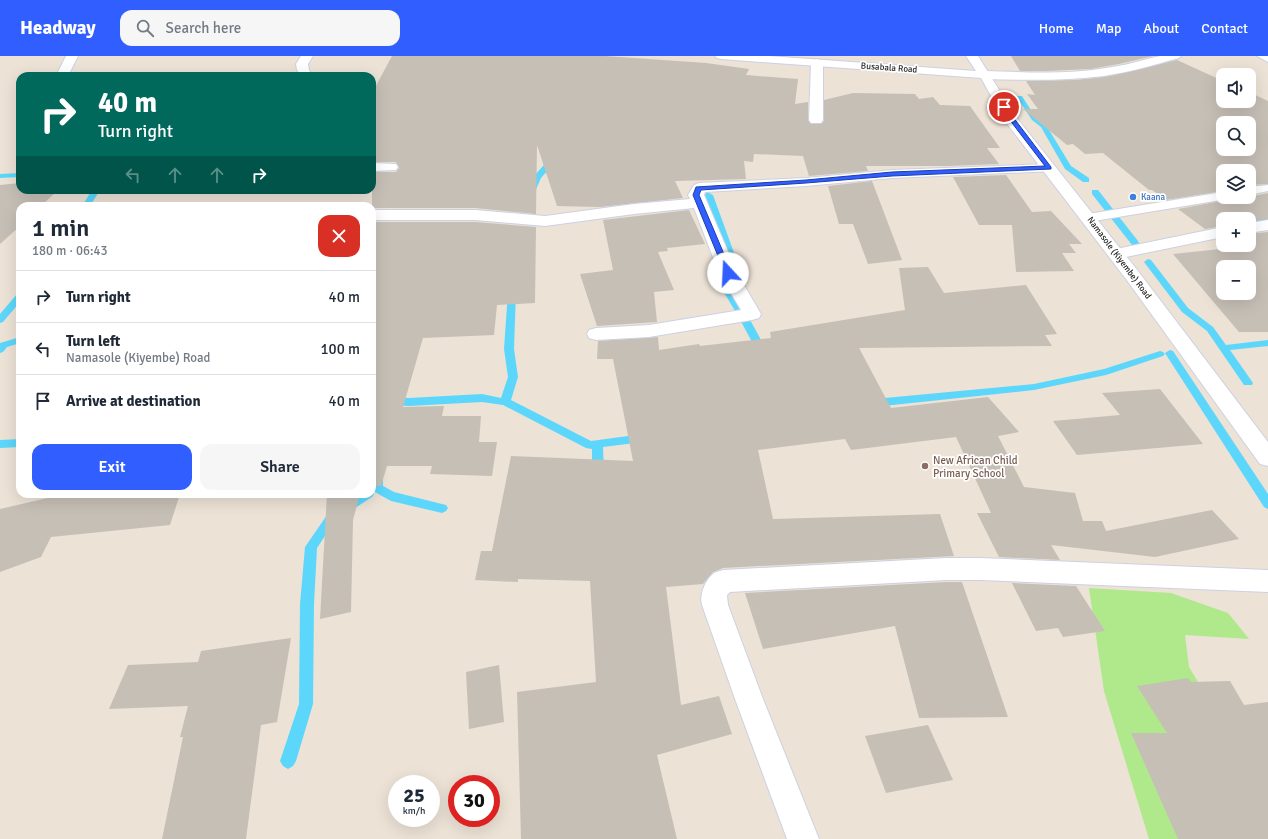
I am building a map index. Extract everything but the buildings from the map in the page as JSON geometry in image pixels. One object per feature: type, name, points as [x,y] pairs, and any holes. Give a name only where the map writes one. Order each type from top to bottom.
[{"type":"street","points":[[64,72],[72,56]]},
{"type":"street","points":[[304,72],[302,64],[307,56]]},
{"type":"street","name":"Busabala Road","points":[[721,56],[985,75],[1038,77],[1118,70],[1167,57]]},
{"type":"street","name":"Namasole (Kiyembe) Road","points":[[972,56],[1010,118],[1116,254],[1268,458]]},
{"type":"street","points":[[816,120],[817,63]]},
{"type":"street","points":[[376,167],[391,167]]},
{"type":"street","points":[[596,334],[649,331],[752,314],[728,273],[696,195],[698,188],[806,182],[892,174],[1049,168]]},
{"type":"street","points":[[376,215],[475,215],[545,221],[634,209],[699,203]]},
{"type":"street","points":[[1256,227],[1268,225]]},
{"type":"street","points":[[1116,254],[1216,233]]},
{"type":"street","points":[[803,839],[749,699],[712,597],[723,581],[980,569],[1268,581]]},
{"type":"lane","points":[[1261,56],[1268,59]]},
{"type":"lane","points":[[1256,191],[1268,188]]},
{"type":"lane","points":[[1088,218],[1216,197]]},
{"type":"green space","points":[[1089,588],[1171,593],[1228,613],[1249,639],[1185,635],[1189,667],[1236,745],[1268,839],[1149,839],[1104,691]]},
{"type":"waterway","points":[[1020,97],[1034,119],[1044,126],[1068,167],[1086,180]]},
{"type":"waterway","points":[[530,194],[538,177],[554,159]]},
{"type":"waterway","points":[[0,176],[16,175]]},
{"type":"waterway","points":[[1095,192],[1135,243]]},
{"type":"waterway","points":[[88,202],[94,194]]},
{"type":"waterway","points":[[709,195],[733,261],[737,268]]},
{"type":"waterway","points":[[1256,221],[1268,219]]},
{"type":"waterway","points":[[1148,262],[1185,310],[1210,329],[1248,383]]},
{"type":"waterway","points":[[726,289],[743,316],[763,353]]},
{"type":"waterway","points":[[505,402],[513,377],[509,349],[512,291]]},
{"type":"waterway","points":[[0,320],[16,301]]},
{"type":"waterway","points":[[0,350],[3,345],[16,341]]},
{"type":"waterway","points":[[1224,348],[1268,343]]},
{"type":"waterway","points":[[1170,353],[1268,504]]},
{"type":"waterway","points":[[874,403],[1034,387],[1106,372],[1160,354]]},
{"type":"waterway","points":[[376,400],[409,402],[482,398],[505,402]]},
{"type":"waterway","points":[[505,402],[590,445],[643,438]]},
{"type":"waterway","points":[[0,444],[16,443]]},
{"type":"waterway","points":[[598,444],[598,473]]},
{"type":"waterway","points":[[377,471],[377,488],[391,496],[442,508]]},
{"type":"waterway","points":[[288,761],[306,704],[307,604],[311,547],[331,518],[362,498]]},
{"type":"place","name":"Kaana","points":[[1133,197]]},
{"type":"place","name":"New African Child Primary School","points":[[925,466]]},
{"type":"route","points":[[728,273],[696,195],[698,188],[806,182],[892,174],[1049,168],[1010,118],[1004,107]]}]
